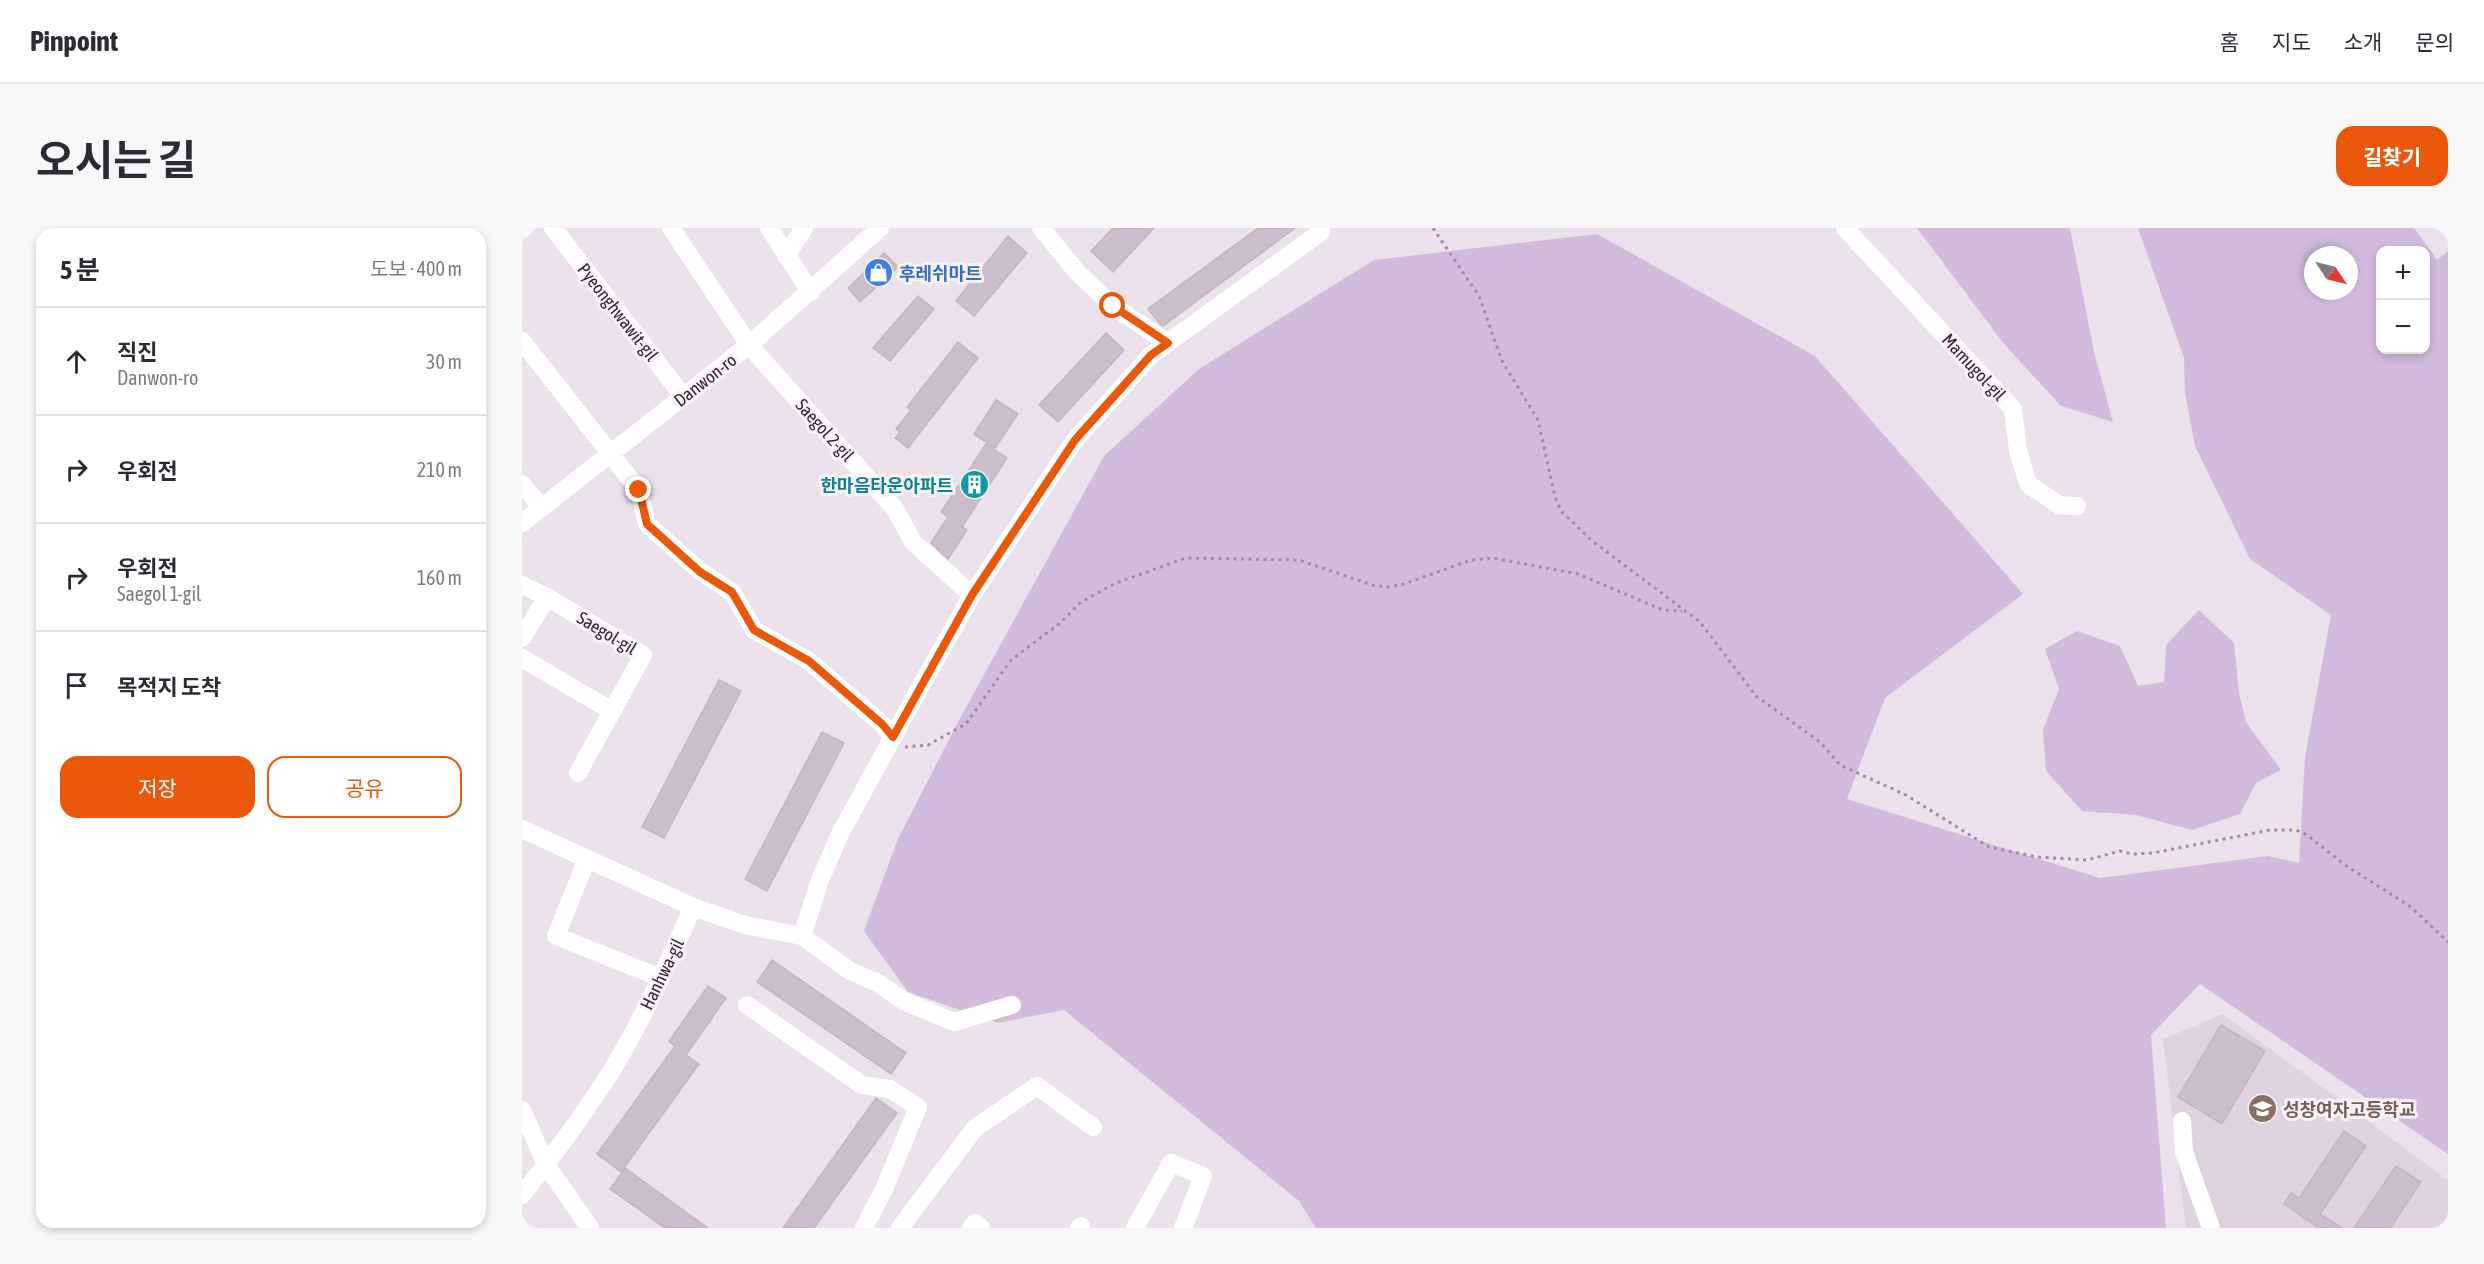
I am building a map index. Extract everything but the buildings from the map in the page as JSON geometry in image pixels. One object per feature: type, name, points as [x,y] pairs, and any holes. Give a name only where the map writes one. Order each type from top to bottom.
[{"type":"street","name":"Pyeonghwawit-gil","points":[[553,228],[683,396]]},
{"type":"street","points":[[671,228],[749,345]]},
{"type":"street","points":[[769,228],[811,292]]},
{"type":"street","points":[[786,256],[804,228]]},
{"type":"street","name":"Danwon-ro","points":[[522,523],[749,345],[880,228]]},
{"type":"street","points":[[1041,228],[1078,273],[1113,306],[1168,343]]},
{"type":"street","points":[[802,936],[820,880],[840,834],[893,737],[972,595],[1075,440],[1151,355],[1321,232],[1321,228]]},
{"type":"street","name":"Mamugol-gil","points":[[1845,228],[2013,409],[2018,450],[2028,484],[2059,505],[2077,506]]},
{"type":"street","points":[[522,341],[639,490],[647,524],[700,572],[732,592],[754,630],[809,661],[882,724],[893,737]]},
{"type":"street","name":"Saegol 2-gil","points":[[749,345],[895,509],[912,542],[972,595]]},
{"type":"street","points":[[522,484],[542,508]]},
{"type":"street","name":"Saegol-gil","points":[[522,585],[547,597],[643,655],[578,773]]},
{"type":"street","points":[[522,638],[547,597]]},
{"type":"street","points":[[522,658],[612,711]]},
{"type":"street","points":[[522,829],[693,907],[745,925],[802,936],[850,971],[878,983],[904,1001],[954,1022],[1012,1005]]},
{"type":"street","points":[[587,859],[556,936],[661,978]]},
{"type":"street","name":"Hanhwa-gil","points":[[522,1195],[546,1165],[610,1072],[661,978],[693,907]]},
{"type":"street","points":[[747,1005],[862,1085],[890,1089],[918,1107],[885,1187],[864,1228]]},
{"type":"street","points":[[900,1228],[975,1128],[1037,1086],[1093,1127]]},
{"type":"street","points":[[522,1110],[546,1165],[590,1228]]},
{"type":"street","points":[[2182,1121],[2184,1152],[2211,1228]]},
{"type":"street","points":[[1135,1228],[1171,1163],[1203,1176],[1183,1228]]},
{"type":"street","points":[[971,1228],[975,1223],[981,1228]]},
{"type":"path","points":[[1433,228],[1479,296],[1502,362],[1538,420],[1555,497],[1561,511],[1590,540],[1700,622],[1756,696],[1820,742],[1840,765],[1906,795],[1989,847],[2037,857],[2087,860],[2120,851],[2132,854],[2153,853],[2270,830],[2296,830],[2307,835],[2345,865],[2411,907],[2448,942]]},
{"type":"path","points":[[893,737],[907,748],[928,745],[966,724],[1011,660],[1059,624],[1081,602],[1116,583],[1186,558],[1299,560],[1372,585],[1387,587],[1404,584],[1471,560],[1493,558],[1578,574],[1663,610],[1684,611]]},
{"type":"shaded area","points":[[1917,228],[2070,228],[2094,352],[2113,422],[2061,406],[2004,344]]},
{"type":"shaded area","points":[[2138,228],[2414,228],[2427,246],[2376,246],[2376,354],[2430,354],[2430,250],[2437,260],[2448,251],[2448,1154],[2200,984],[2151,1035],[2166,1228],[1316,1228],[1299,1201],[1064,1010],[998,1023],[908,992],[864,931],[898,839],[958,722],[1104,456],[1199,369],[1374,260],[1597,234],[1815,356],[2023,594],[1885,698],[1847,799],[2100,878],[2268,856],[2299,863],[2305,757],[2331,615],[2250,559],[2195,446],[2185,393],[2184,358]]},
{"type":"shaded area","points":[[2199,610],[2234,643],[2239,693],[2246,722],[2281,770],[2256,783],[2240,814],[2192,830],[2136,815],[2082,811],[2046,771],[2043,730],[2059,689],[2045,649],[2077,631],[2120,646],[2138,686],[2164,682],[2166,645]]},
{"type":"shaded area","name":"성창여자고등학교","points":[[2223,1014],[2448,1180],[2448,1228],[2186,1228],[2163,1039]]},
{"type":"place","name":"후레쉬마트","points":[[878,273]]},
{"type":"place","name":"한마음타운아파트","points":[[974,485]]},
{"type":"place","name":"성창여자고등학교","points":[[2262,1109]]},
{"type":"route","points":[[639,490],[647,524],[700,572],[732,592],[754,630],[809,661],[882,724],[893,737],[972,595],[1075,440],[1151,355],[1168,343],[1113,306]]}]
